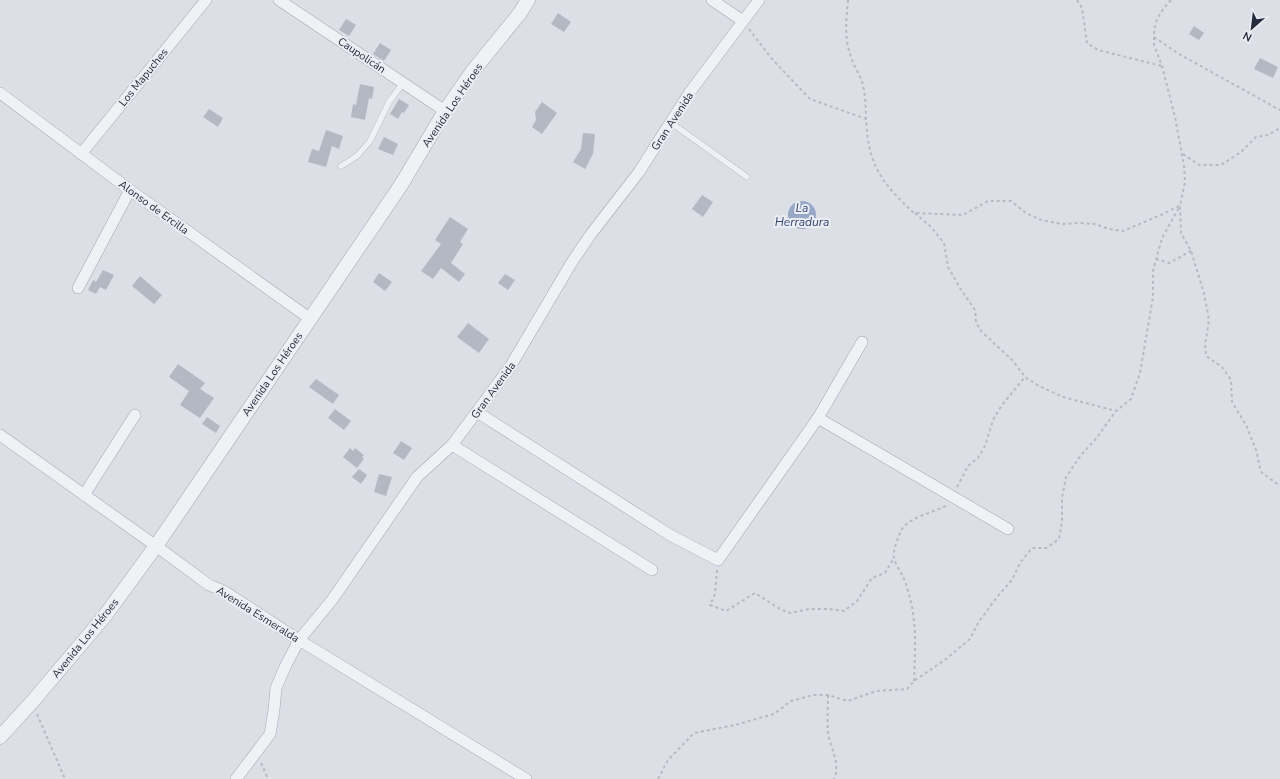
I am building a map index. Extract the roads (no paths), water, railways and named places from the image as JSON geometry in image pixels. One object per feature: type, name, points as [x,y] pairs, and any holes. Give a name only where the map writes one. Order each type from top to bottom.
[{"type":"street","name":"Los Mapuches","points":[[81,154],[206,0]]},
{"type":"street","name":"Caupolicán","points":[[278,0],[445,111]]},
{"type":"street","name":"Avenida Los Héroes","points":[[0,737],[32,702],[104,617],[156,546],[309,318],[401,185],[445,111],[472,72],[520,14],[528,0]]},
{"type":"street","points":[[712,0],[743,22]]},
{"type":"street","name":"Gran Avenida","points":[[236,779],[270,734],[276,688],[299,640],[332,600],[417,477],[452,445],[510,367],[572,262],[591,234],[639,172],[690,92],[759,0]]},
{"type":"street","name":"Alonso de Ercilla","points":[[0,93],[130,190],[309,318]]},
{"type":"street","points":[[78,288],[130,190]]},
{"type":"street","points":[[477,412],[670,535],[718,560],[818,418],[862,342]]},
{"type":"street","points":[[84,495],[135,415]]},
{"type":"street","points":[[818,418],[1008,529]]},
{"type":"street","name":"Avenida Esmeralda","points":[[0,435],[209,585],[224,591],[299,640],[526,779]]},
{"type":"street","points":[[452,445],[652,570]]},
{"type":"lane","points":[[341,166],[357,156],[370,141],[389,102],[403,83]]},
{"type":"lane","points":[[670,122],[747,177]]},
{"type":"water","name":"La Herradura","points":[[802,201],[812,205],[816,215],[812,225],[802,229],[792,225],[788,215],[792,205]]}]
